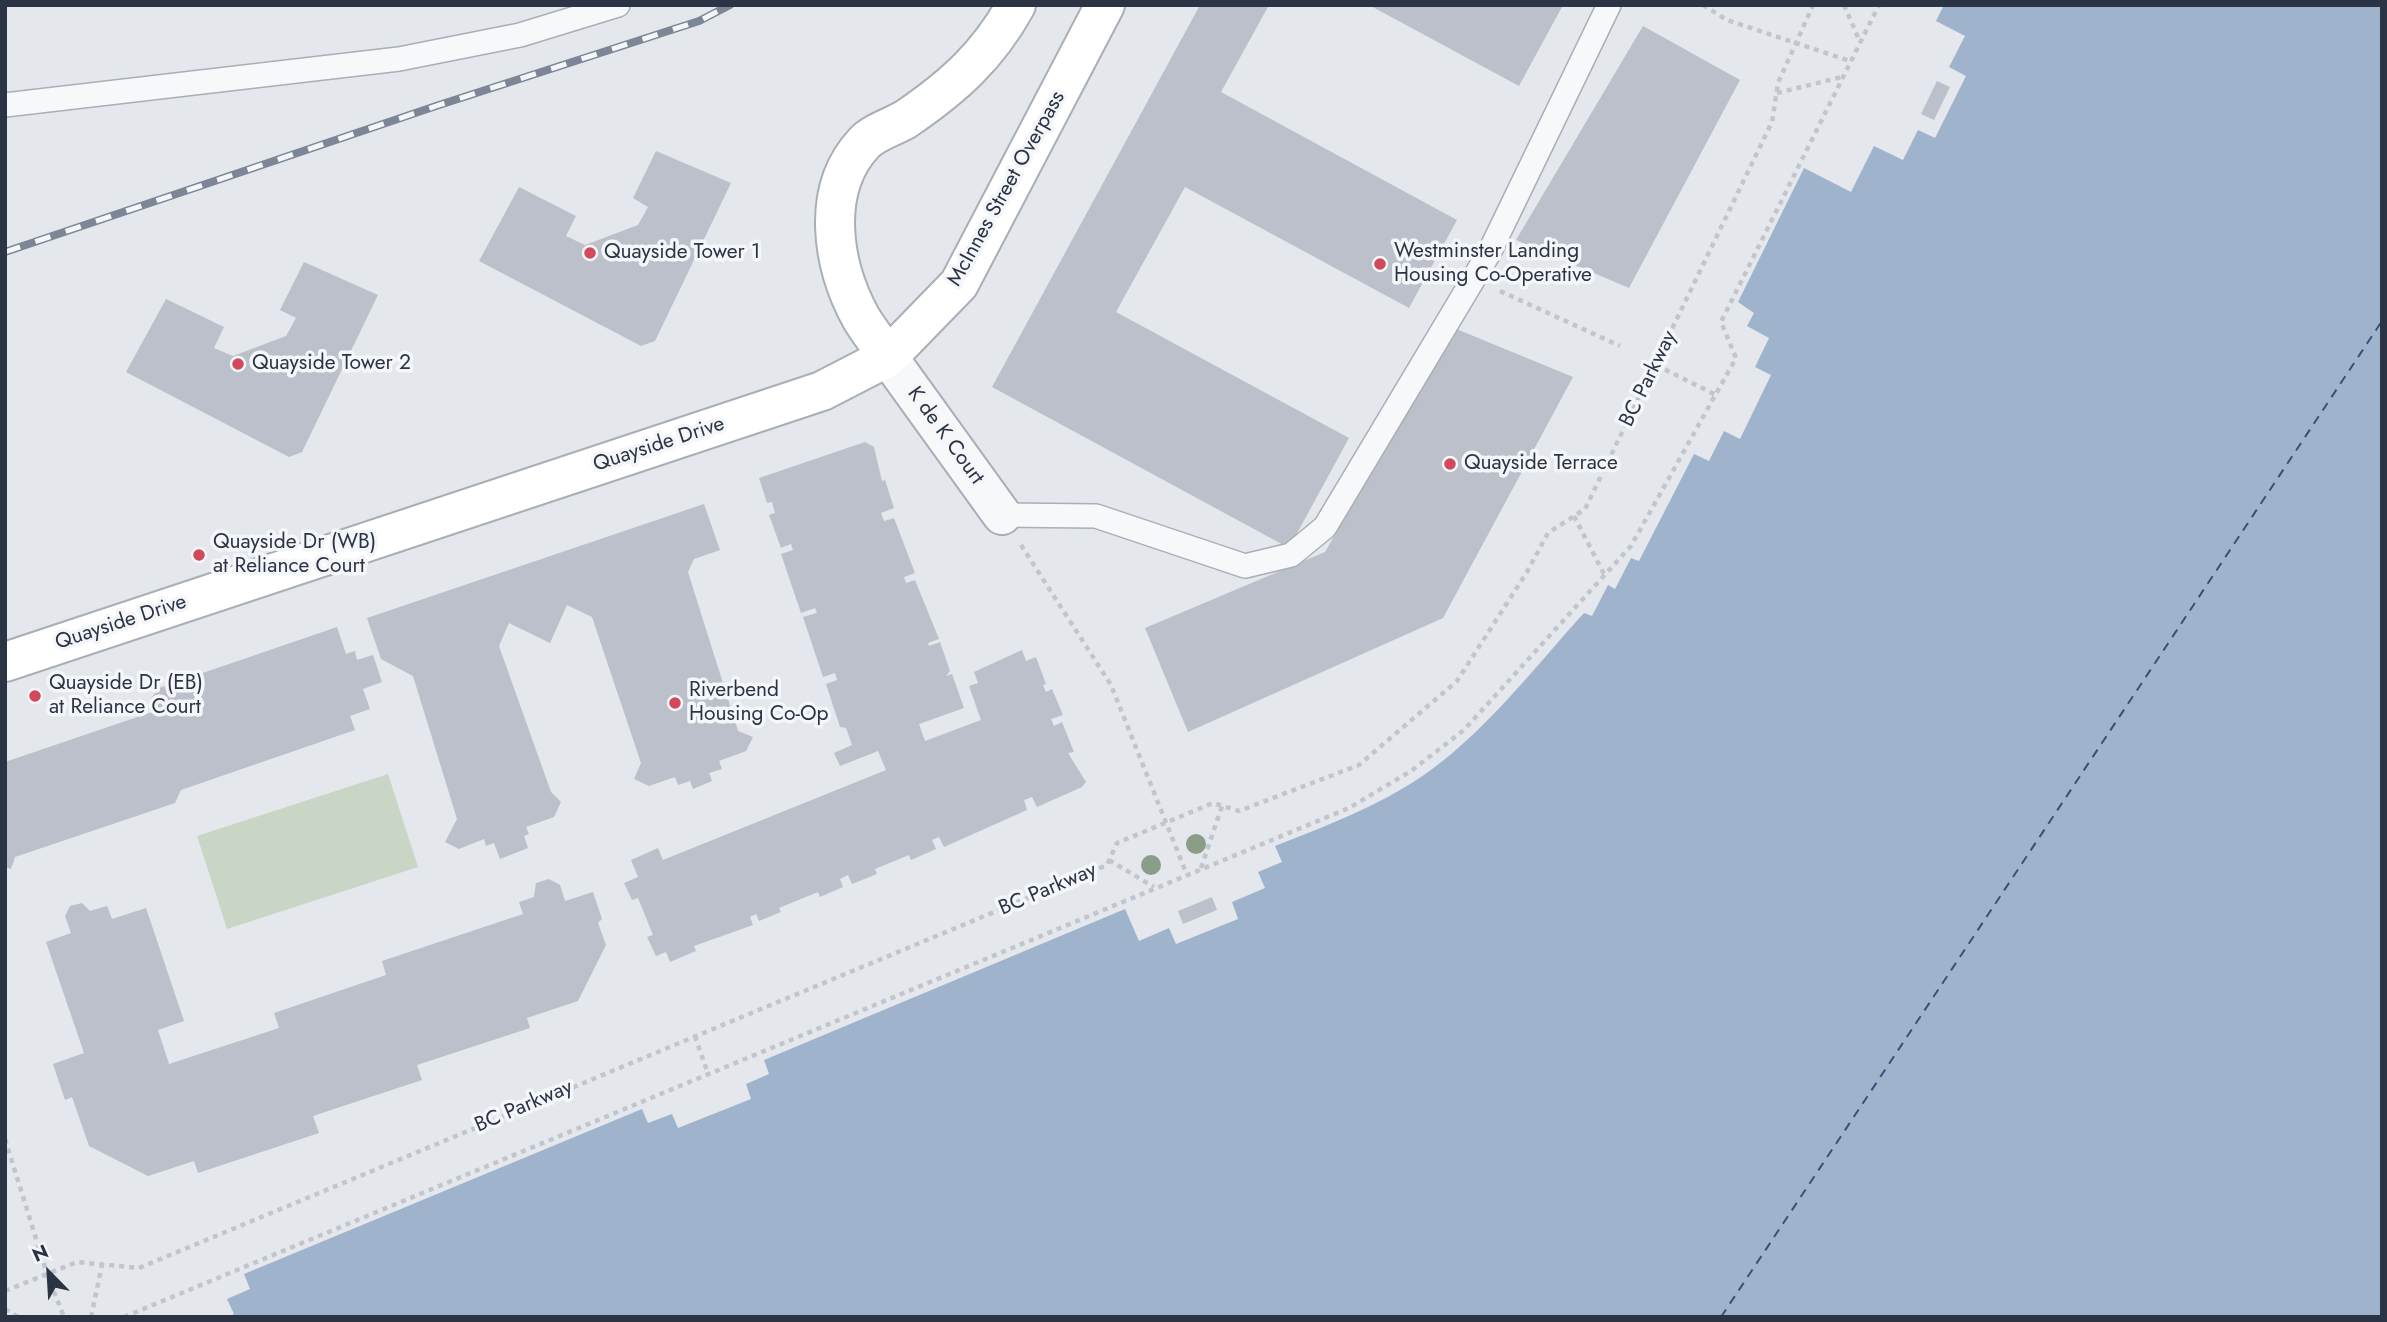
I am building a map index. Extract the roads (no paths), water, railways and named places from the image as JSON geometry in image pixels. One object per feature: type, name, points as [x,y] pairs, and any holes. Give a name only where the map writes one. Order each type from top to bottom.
[{"type":"street","points":[[888,357],[860,317],[846,278],[835,239],[834,199],[847,168],[865,141],[904,120],[980,61],[1016,5]]},
{"type":"street","name":"McInnes Street Overpass","points":[[888,357],[959,284],[1105,5]]},
{"type":"street","name":"K de K Court","points":[[888,357],[1002,515]]},
{"type":"street","name":"Quayside Drive","points":[[5,662],[822,391],[888,357]]},
{"type":"lane","points":[[5,105],[399,59],[520,35],[618,5]]},
{"type":"lane","points":[[1002,515],[1096,516],[1245,566],[1291,555],[1325,527],[1474,279],[1609,5]]},
{"type":"water","points":[[1944,5],[2382,5],[2382,1317],[229,1317],[234,1314],[227,1299],[250,1289],[244,1274],[642,1109],[648,1123],[672,1114],[678,1128],[751,1099],[746,1084],[769,1074],[764,1060],[1125,909],[1139,941],[1169,928],[1176,944],[1238,919],[1232,902],[1265,888],[1258,872],[1282,862],[1275,846],[1386,798],[1444,760],[1487,721],[1584,613],[1592,616],[1608,585],[1615,589],[1631,558],[1639,561],[1694,454],[1709,461],[1724,431],[1740,439],[1771,375],[1755,367],[1769,338],[1747,326],[1754,313],[1738,302],[1804,168],[1851,192],[1874,146],[1903,160],[1918,130],[1935,138],[1966,76],[1949,67],[1965,36],[1936,21]]},
{"type":"railway","points":[[5,252],[436,106],[699,21],[730,5]]},
{"type":"place","name":"Quayside Tower 1","points":[[590,253]]},
{"type":"place","name":"Westminster Landing Housing Co-Operative","points":[[1380,264]]},
{"type":"place","name":"Quayside Tower 2","points":[[238,364]]},
{"type":"place","name":"Quayside Terrace","points":[[1450,464]]},
{"type":"place","name":"Quayside Dr (WB) at Reliance Court","points":[[199,555]]},
{"type":"place","name":"Quayside Dr (EB) at Reliance Court","points":[[35,696]]},
{"type":"place","name":"Riverbend Housing Co-Op","points":[[675,703]]}]
